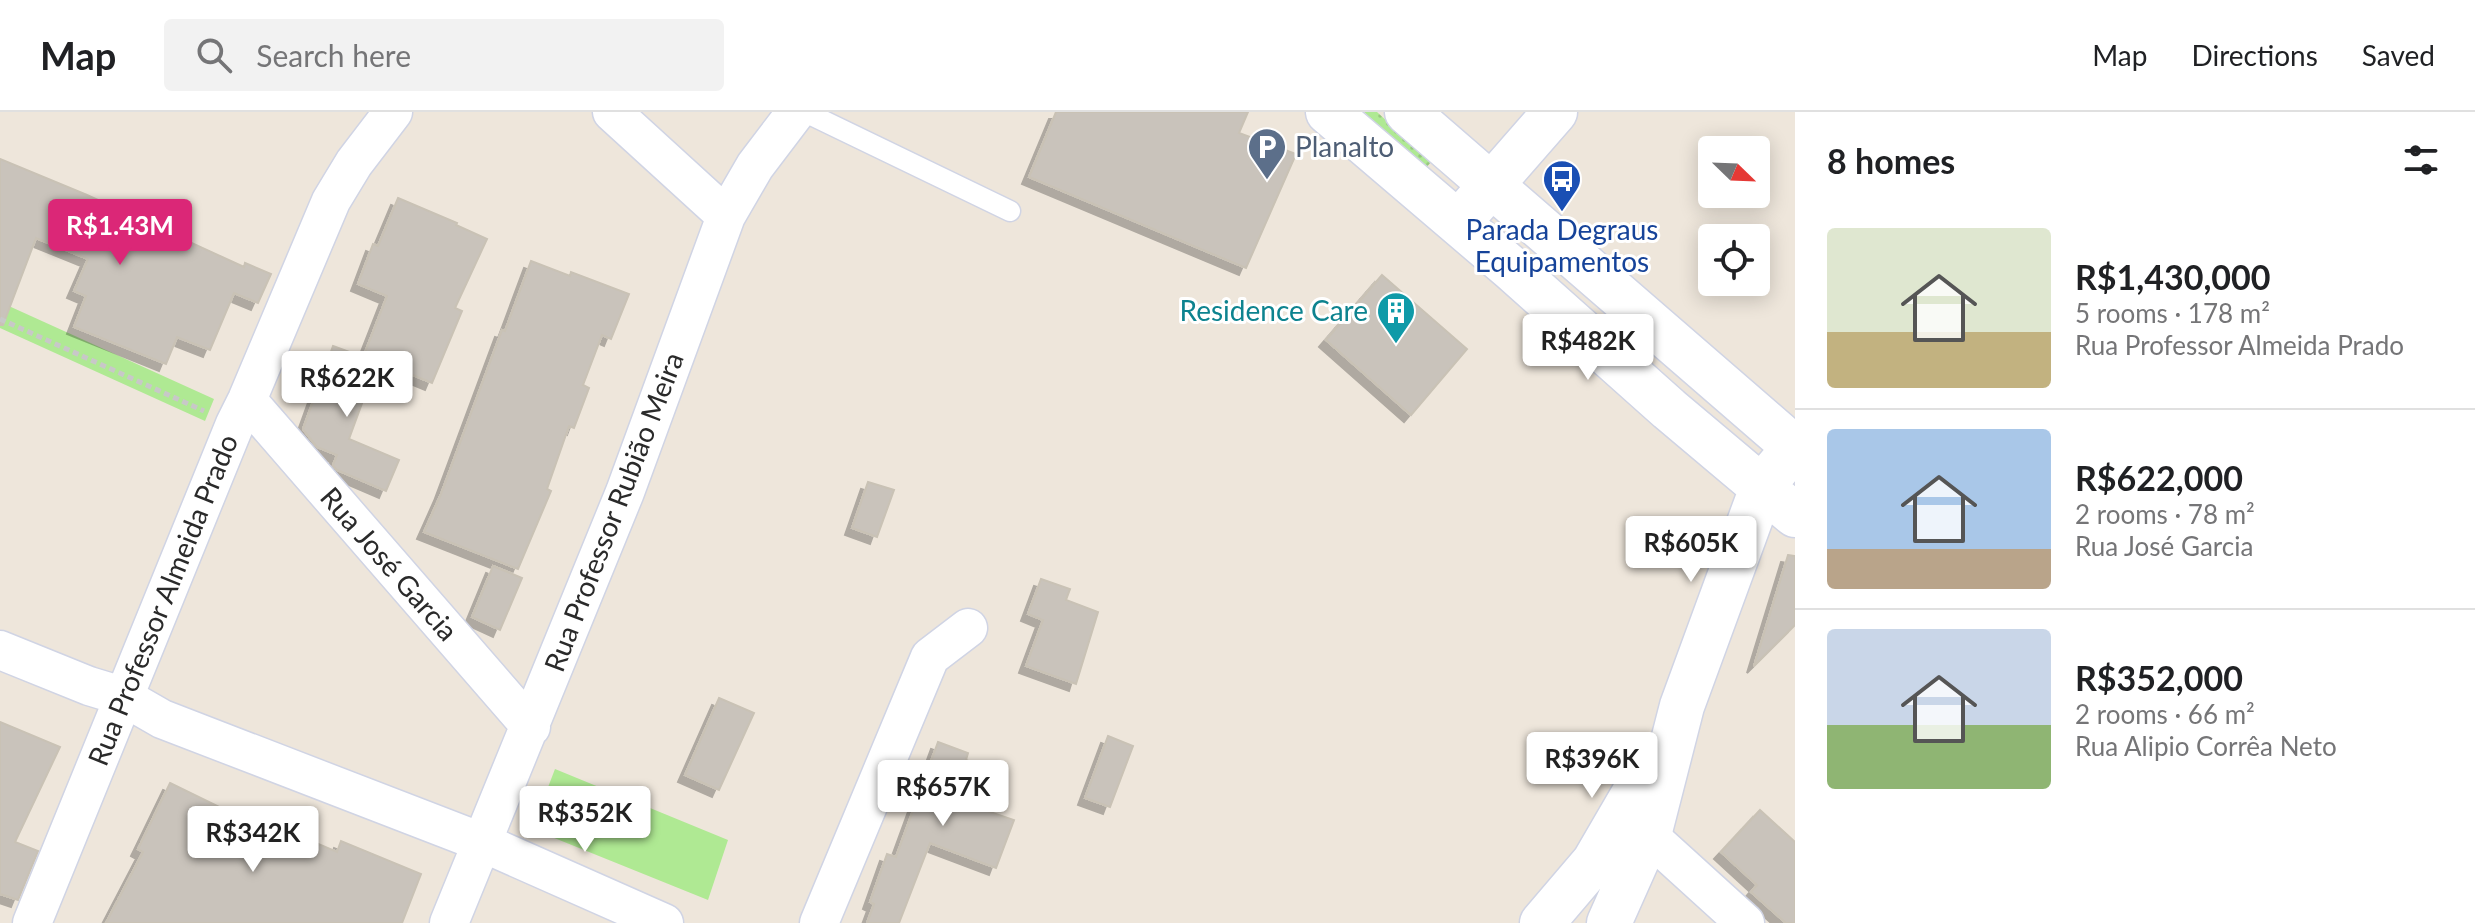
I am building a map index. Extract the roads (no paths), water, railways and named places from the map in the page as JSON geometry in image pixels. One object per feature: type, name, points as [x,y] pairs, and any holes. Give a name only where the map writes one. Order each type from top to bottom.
[{"type":"street","name":"Rua Professor Almeida Prado","points":[[32,923],[122,696],[331,201],[354,163],[393,112]]},
{"type":"street","points":[[612,112],[726,216]]},
{"type":"street","name":"Rua Professor Rubião Meira","points":[[449,923],[625,492],[726,216],[755,166],[796,112]]},
{"type":"street","points":[[1328,112],[1795,515]]},
{"type":"street","points":[[1407,112],[1795,448],[1763,485],[1682,706],[1648,835],[1609,923]]},
{"type":"street","points":[[1457,224],[1555,112]]},
{"type":"street","name":"Rua José Garcia","points":[[247,400],[531,727]]},
{"type":"street","points":[[819,923],[930,657],[968,628]]},
{"type":"street","points":[[0,650],[122,696],[162,719],[481,842],[664,923]]},
{"type":"street","points":[[1542,923],[1594,862],[1682,706]]},
{"type":"street","points":[[1648,835],[1745,923]]},
{"type":"lane","points":[[805,112],[1010,211]]},
{"type":"place","name":"Planalto","points":[[1267,181]]},
{"type":"place","name":"Parada Degraus Equipamentos","points":[[1562,213]]},
{"type":"place","name":"Residence Care","points":[[1396,345]]}]
